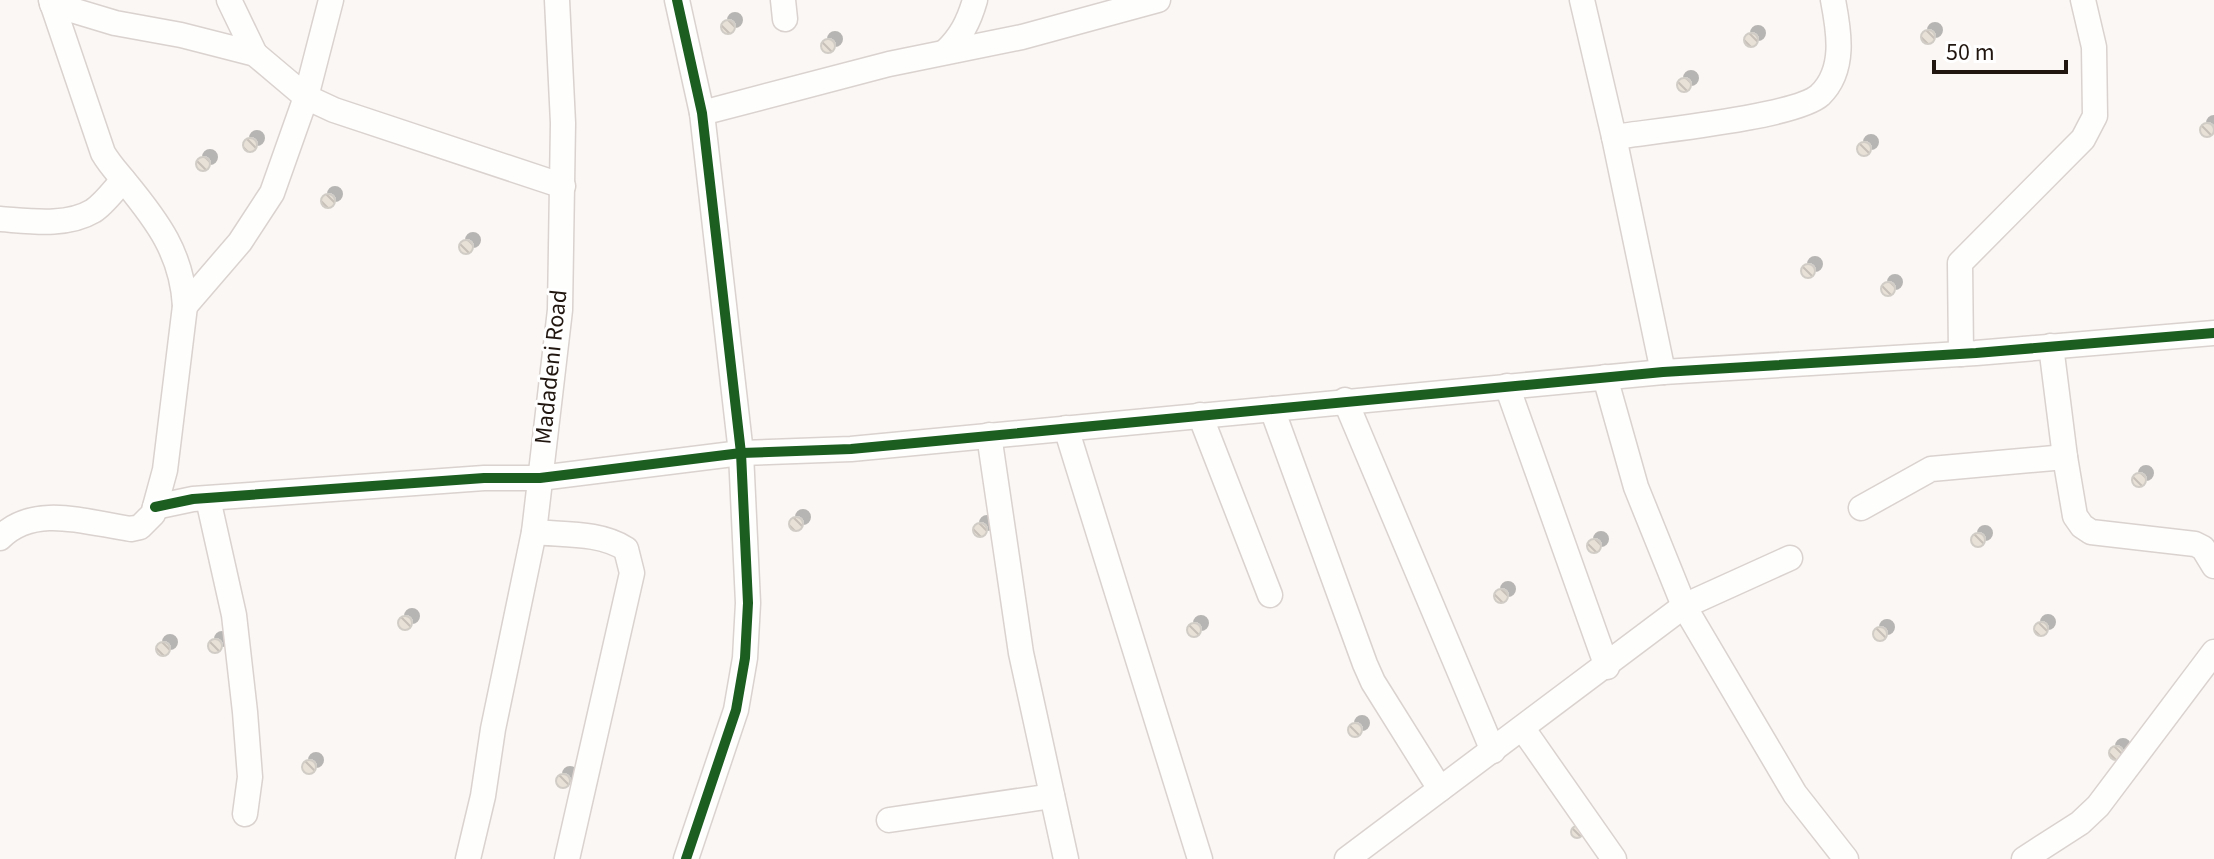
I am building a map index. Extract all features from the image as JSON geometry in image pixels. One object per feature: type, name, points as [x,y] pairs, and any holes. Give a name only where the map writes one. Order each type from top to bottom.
[{"type":"street","points":[[229,0],[255,54],[306,97],[368,123],[563,186]]},
{"type":"street","points":[[185,306],[240,242],[272,193],[306,97],[331,0]]},
{"type":"street","name":"Madadeni Road","points":[[468,859],[534,532],[560,310],[563,186],[557,0]]},
{"type":"street","points":[[677,0],[702,113],[741,453],[748,603],[745,658],[736,710],[686,859]]},
{"type":"street","points":[[945,52],[968,23],[975,0]]},
{"type":"street","points":[[702,113],[862,70],[1022,37],[1158,0]]},
{"type":"street","points":[[1582,0],[1663,372]]},
{"type":"street","points":[[1614,137],[1781,112],[1820,95],[1832,78],[1839,59],[1833,0]]},
{"type":"street","points":[[1961,354],[1960,263],[2083,139],[2095,116],[2094,47],[2083,0]]},
{"type":"street","points":[[52,2],[115,23],[181,35],[255,54]]},
{"type":"street","points":[[0,538],[24,522],[49,517],[131,529],[140,527],[153,514],[165,470],[185,306],[184,285],[170,243],[111,168],[103,153],[52,2]]},
{"type":"street","points":[[0,219],[54,221],[77,218],[95,210],[123,180]]},
{"type":"street","points":[[155,507],[208,499],[484,478],[540,478],[741,453],[851,449],[1663,372],[1961,354],[2214,333]]},
{"type":"street","points":[[2051,346],[2075,516],[2086,530],[2185,541],[2203,548],[2214,566]]},
{"type":"street","points":[[1605,377],[1636,487],[1684,606],[1795,794],[1846,859]]},
{"type":"street","points":[[1507,386],[1607,667]]},
{"type":"street","points":[[1345,400],[1493,751]]},
{"type":"street","points":[[1272,409],[1365,664],[1373,682],[1440,789]]},
{"type":"street","points":[[1200,415],[1270,595]]},
{"type":"street","points":[[1066,428],[1200,859]]},
{"type":"street","points":[[989,435],[1021,653],[1066,859]]},
{"type":"street","points":[[1861,508],[1931,469],[2065,457]]},
{"type":"street","points":[[208,499],[234,615],[250,762],[245,814]]},
{"type":"street","points":[[534,532],[595,537],[617,544],[626,549],[632,573],[567,859]]},
{"type":"street","points":[[1347,859],[1607,667],[1684,606],[1790,558]]},
{"type":"street","points":[[2024,859],[2080,823],[2098,806],[2214,652]]},
{"type":"street","name":"Madadeni Road","points":[[452,859],[468,796],[493,729]]},
{"type":"street","points":[[1523,729],[1607,857]]},
{"type":"street","points":[[889,820],[1052,796]]},
{"type":"building","points":[[728,20],[735,27],[728,34],[721,27]]},
{"type":"building","points":[[1928,30],[1935,37],[1928,44],[1921,37]]},
{"type":"building","points":[[1751,33],[1758,40],[1751,47],[1744,40]]},
{"type":"building","points":[[828,39],[835,46],[828,53],[821,46]]},
{"type":"building","points":[[1684,78],[1691,85],[1684,92],[1677,85]]},
{"type":"building","points":[[2207,123],[2214,130],[2207,137],[2200,130]]},
{"type":"building","points":[[250,138],[257,145],[250,152],[243,145]]},
{"type":"building","points":[[1864,142],[1871,149],[1864,156],[1857,149]]},
{"type":"building","points":[[203,157],[210,164],[203,171],[196,164]]},
{"type":"building","points":[[328,194],[335,201],[328,208],[321,201]]},
{"type":"building","points":[[466,240],[473,247],[466,254],[459,247]]},
{"type":"building","points":[[1808,264],[1815,271],[1808,278],[1801,271]]},
{"type":"building","points":[[1888,282],[1895,289],[1888,296],[1881,289]]},
{"type":"building","points":[[2139,473],[2146,480],[2139,487],[2132,480]]},
{"type":"building","points":[[796,517],[803,524],[796,531],[789,524]]},
{"type":"building","points":[[980,523],[987,530],[980,537],[973,530]]},
{"type":"building","points":[[1978,533],[1985,540],[1978,547],[1971,540]]},
{"type":"building","points":[[1594,539],[1601,546],[1594,553],[1587,546]]},
{"type":"building","points":[[1501,589],[1508,596],[1501,603],[1494,596]]},
{"type":"building","points":[[405,616],[412,623],[405,630],[398,623]]},
{"type":"building","points":[[2041,622],[2048,629],[2041,636],[2034,629]]},
{"type":"building","points":[[1194,623],[1201,630],[1194,637],[1187,630]]},
{"type":"building","points":[[1880,627],[1887,634],[1880,641],[1873,634]]},
{"type":"building","points":[[215,639],[222,646],[215,653],[208,646]]},
{"type":"building","points":[[163,642],[170,649],[163,656],[156,649]]},
{"type":"building","points":[[1355,723],[1362,730],[1355,737],[1348,730]]},
{"type":"building","points":[[2116,746],[2123,753],[2116,760],[2109,753]]},
{"type":"building","points":[[309,760],[316,767],[309,774],[302,767]]},
{"type":"building","points":[[563,774],[570,781],[563,788],[556,781]]},
{"type":"building","points":[[1577,826],[1583,832],[1577,838],[1571,832]]},
{"type":"cycle path","points":[[677,0],[702,113],[741,453],[748,603],[745,658],[736,710],[686,859]]},
{"type":"cycle path","points":[[155,507],[193,499],[484,478],[540,478],[741,453],[851,449],[1663,372],[1976,353],[2214,333]]}]
